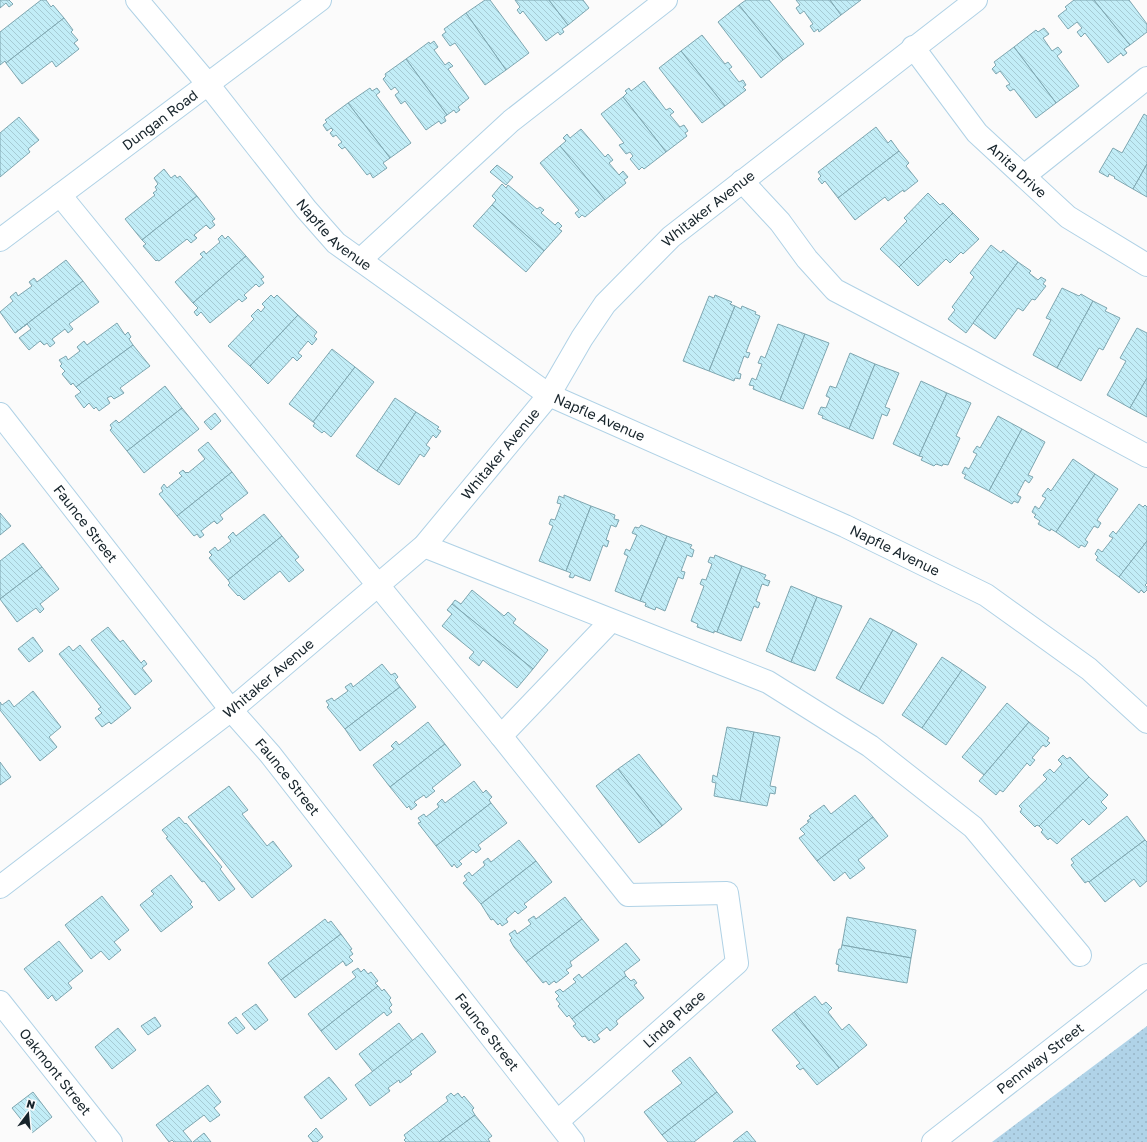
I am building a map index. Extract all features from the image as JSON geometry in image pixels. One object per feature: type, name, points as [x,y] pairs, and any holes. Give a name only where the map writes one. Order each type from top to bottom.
[{"type":"street","name":"Napfle Avenue","points":[[137,0],[207,83],[306,209],[336,243],[549,395],[845,526],[986,595],[1089,669],[1147,722]]},
{"type":"street","name":"Dungan Road","points":[[0,240],[207,83],[320,0]]},
{"type":"street","points":[[360,260],[511,121],[666,0]]},
{"type":"street","name":"Whitaker Avenue","points":[[0,887],[231,710],[424,546],[549,395],[582,338],[605,304],[671,236],[976,0]]},
{"type":"street","name":"Anita Drive","points":[[913,48],[977,133],[1068,217],[1147,265]]},
{"type":"street","points":[[1024,176],[1147,78]]},
{"type":"street","points":[[742,181],[780,222],[807,259],[835,290],[1147,456]]},
{"type":"street","points":[[60,195],[501,736],[611,621]]},
{"type":"street","name":"Faunce Street","points":[[0,414],[231,710],[270,754],[573,1142]]},
{"type":"street","points":[[424,546],[768,682],[870,746],[973,827],[1080,955]]},
{"type":"street","name":"Linda Place","points":[[501,736],[628,895],[726,893],[737,963],[558,1121]]},
{"type":"street","name":"Pennway Street","points":[[933,1142],[1147,975]]},
{"type":"street","name":"Oakmont Street","points":[[0,1002],[111,1142]]},
{"type":"shaded area","points":[[1147,1026],[1147,1142],[992,1142]]},
{"type":"building","points":[[0,0],[9,0],[13,4],[9,7],[6,3],[0,8]]},
{"type":"building","points":[[41,0],[46,0],[51,7],[53,5],[64,18],[6,63],[5,61],[0,65],[0,32]]},
{"type":"building","points":[[485,0],[490,0],[529,53],[506,70],[466,13]]},
{"type":"building","points":[[515,0],[549,0],[568,25],[562,29],[564,32],[560,35],[558,32],[546,41],[523,11],[520,14],[517,10],[520,7]]},
{"type":"building","points":[[549,0],[583,0],[589,8],[568,25]]},
{"type":"building","points":[[746,0],[769,0],[804,44],[783,60],[739,5]]},
{"type":"building","points":[[796,0],[830,0],[841,15],[819,32],[818,29],[814,32],[810,26],[813,24],[804,11],[800,14],[796,8],[800,5]]},
{"type":"building","points":[[830,0],[861,0],[841,15]]},
{"type":"building","points":[[1074,0],[1094,0],[1130,45],[1124,49],[1127,53],[1123,56],[1121,53],[1108,63],[1085,33],[1081,37],[1077,32],[1082,28],[1077,22],[1068,29],[1058,16],[1067,9],[1065,7]]},
{"type":"building","points":[[1094,0],[1129,0],[1147,24],[1147,32],[1130,45]]},
{"type":"building","points":[[739,5],[783,60],[761,78],[718,22]]},
{"type":"building","points":[[466,13],[506,70],[485,85],[455,43],[450,46],[442,35],[446,32],[444,29]]},
{"type":"building","points":[[64,18],[73,30],[71,32],[78,40],[74,43],[79,49],[56,67],[52,61],[22,84],[6,63]]},
{"type":"building","points":[[1044,28],[1049,34],[1043,38],[1052,51],[1058,47],[1062,52],[1057,56],[1079,86],[1056,103],[1014,47],[1036,30],[1038,32]]},
{"type":"building","points":[[702,35],[725,64],[728,62],[732,67],[729,69],[739,82],[743,80],[746,85],[743,87],[746,90],[725,106],[681,51]]},
{"type":"building","points":[[434,41],[438,47],[434,50],[445,65],[449,62],[453,66],[448,69],[469,98],[458,107],[460,110],[456,113],[454,110],[447,115],[406,59],[429,42],[430,44]]},
{"type":"building","points":[[1014,47],[1056,103],[1036,118],[1014,89],[1010,91],[1006,86],[1010,84],[1000,71],[996,74],[992,69],[996,65],[994,62]]},
{"type":"building","points":[[681,51],[725,106],[702,123],[659,68]]},
{"type":"building","points":[[406,59],[447,115],[444,117],[446,121],[441,124],[439,121],[426,130],[405,101],[401,104],[395,95],[399,92],[395,87],[391,90],[383,79],[386,76],[385,74]]},
{"type":"building","points":[[644,81],[666,110],[670,108],[674,112],[670,115],[680,127],[684,125],[688,131],[685,133],[687,136],[666,152],[623,97],[627,93],[625,91],[629,88],[631,91]]},
{"type":"building","points":[[370,88],[372,91],[377,88],[380,92],[376,95],[411,143],[390,158],[348,103]]},
{"type":"building","points":[[623,97],[666,152],[644,169],[642,167],[639,170],[630,159],[633,156],[630,152],[626,154],[619,145],[624,143],[601,114]]},
{"type":"building","points":[[348,103],[390,158],[383,163],[387,168],[373,178],[370,173],[367,175],[345,147],[342,149],[338,145],[342,142],[336,135],[333,137],[330,133],[333,130],[331,128],[327,131],[323,125],[327,122],[325,120]]},
{"type":"building","points":[[1144,114],[1147,116],[1147,164],[1133,189],[1109,174],[1108,177],[1099,172],[1113,148],[1122,153]]},
{"type":"building","points":[[19,117],[39,140],[28,149],[30,152],[0,177],[0,133]]},
{"type":"building","points":[[876,127],[888,143],[891,140],[899,151],[838,198],[825,181],[822,184],[818,179],[821,176],[818,172]]},
{"type":"building","points":[[581,129],[605,157],[608,154],[613,160],[609,163],[619,175],[623,171],[628,177],[624,180],[626,183],[605,200],[560,146],[566,141],[563,138],[567,134],[570,138]]},
{"type":"building","points":[[560,146],[605,200],[585,217],[582,215],[579,218],[575,213],[579,210],[540,163]]},
{"type":"building","points":[[899,151],[909,163],[906,166],[918,181],[904,192],[903,190],[888,201],[885,197],[855,220],[838,198]]},
{"type":"building","points":[[1147,164],[1147,197],[1133,189]]},
{"type":"building","points":[[497,165],[513,177],[506,185],[490,172]]},
{"type":"building","points":[[164,169],[171,178],[175,175],[177,178],[180,176],[197,196],[142,240],[125,219],[155,195],[153,193],[157,190],[155,187],[158,184],[154,178]]},
{"type":"building","points":[[502,184],[506,188],[508,185],[537,209],[540,207],[544,210],[541,213],[555,225],[558,222],[562,226],[559,229],[562,231],[544,251],[492,205],[496,200],[492,196]]},
{"type":"building","points":[[928,193],[940,205],[943,203],[953,213],[899,267],[880,249],[907,221],[904,218]]},
{"type":"building","points":[[197,196],[215,219],[212,221],[215,225],[210,229],[206,225],[194,235],[197,238],[191,243],[187,239],[159,261],[156,261],[143,246],[146,244],[142,240]]},
{"type":"building","points":[[492,205],[544,251],[526,272],[473,226]]},
{"type":"building","points":[[953,213],[979,239],[963,254],[961,252],[950,263],[946,259],[918,286],[899,267]]},
{"type":"building","points":[[222,235],[225,239],[228,236],[246,256],[193,303],[175,282],[203,257],[200,254],[204,251],[206,254],[220,242],[218,239]]},
{"type":"building","points":[[991,245],[1001,253],[1003,250],[1018,262],[966,333],[948,319],[955,310],[952,307],[974,277],[970,273]]},
{"type":"building","points":[[246,256],[264,277],[261,279],[264,283],[259,287],[256,284],[244,295],[247,298],[242,302],[239,299],[210,323],[201,312],[197,316],[194,312],[198,308],[193,303]]},
{"type":"building","points":[[66,260],[83,281],[15,333],[0,312],[13,301],[10,297],[16,292],[18,296],[32,286],[29,282],[34,278],[37,282]]},
{"type":"building","points":[[1018,262],[1031,271],[1029,273],[1038,280],[1041,277],[1046,280],[1043,284],[1046,286],[1035,300],[1032,299],[1023,311],[1018,308],[995,339],[973,323]]},
{"type":"building","points":[[83,281],[99,302],[69,324],[73,329],[68,333],[65,329],[52,339],[55,343],[50,347],[47,343],[44,345],[40,341],[29,350],[19,338],[31,329],[27,324],[15,333]]},
{"type":"building","points":[[1062,288],[1079,296],[1081,294],[1093,301],[1057,368],[1033,355],[1051,320],[1046,318]]},
{"type":"building","points":[[271,295],[274,298],[277,295],[298,315],[250,366],[228,346],[254,319],[251,316],[258,309],[261,312],[265,307],[262,304]]},
{"type":"building","points":[[715,295],[732,302],[730,304],[735,306],[709,371],[683,361],[709,296],[714,298]]},
{"type":"building","points":[[1093,301],[1107,308],[1105,311],[1120,318],[1103,350],[1099,348],[1081,381],[1057,368]]},
{"type":"building","points":[[735,306],[741,309],[742,306],[756,312],[755,314],[760,316],[746,352],[750,353],[748,358],[744,356],[738,373],[741,374],[740,379],[735,378],[734,381],[709,371]]},
{"type":"building","points":[[298,315],[317,332],[314,336],[317,339],[312,345],[308,341],[298,353],[302,356],[297,361],[293,357],[268,384],[250,366]]},
{"type":"building","points":[[117,323],[125,335],[128,332],[131,337],[129,339],[133,345],[76,387],[73,383],[71,385],[62,374],[65,371],[60,366],[62,364],[59,360],[66,356],[68,360],[80,351],[77,347],[84,341],[87,345]]},
{"type":"building","points":[[778,324],[805,334],[780,400],[753,389],[754,386],[749,385],[752,378],[756,380],[762,364],[758,363],[761,356],[765,358]]},
{"type":"building","points":[[1137,328],[1147,333],[1147,378],[1130,408],[1107,395],[1126,361],[1120,358]]},
{"type":"building","points":[[805,334],[829,343],[803,409],[780,400]]},
{"type":"building","points":[[133,345],[150,366],[120,388],[124,393],[114,399],[111,396],[107,398],[110,403],[99,411],[96,407],[94,409],[89,403],[84,408],[75,396],[81,392],[76,387]]},
{"type":"building","points":[[332,349],[355,367],[313,422],[289,404]]},
{"type":"building","points":[[850,353],[875,364],[849,429],[822,418],[823,416],[818,414],[821,407],[826,408],[830,398],[826,396],[830,386],[836,388]]},
{"type":"building","points":[[875,364],[899,373],[885,407],[890,409],[887,416],[882,414],[873,439],[849,429]]},
{"type":"building","points":[[355,367],[374,382],[331,437],[324,431],[322,433],[313,426],[315,423],[313,422]]},
{"type":"building","points":[[1147,378],[1147,417],[1130,408]]},
{"type":"building","points":[[921,381],[947,393],[919,456],[893,444]]},
{"type":"building","points":[[165,386],[182,408],[127,451],[110,430],[112,428],[110,425],[116,420],[119,423]]},
{"type":"building","points":[[947,393],[971,403],[956,436],[960,438],[948,465],[943,464],[942,466],[936,464],[934,466],[921,460],[923,457],[919,456]]},
{"type":"building","points":[[395,398],[416,412],[377,471],[356,456]]},
{"type":"building","points":[[182,408],[199,429],[144,473],[127,451]]},
{"type":"building","points":[[416,412],[439,427],[437,429],[441,431],[436,438],[433,435],[426,445],[430,448],[424,457],[420,454],[399,485],[377,471]]},
{"type":"building","points":[[215,413],[221,421],[211,430],[204,422]]},
{"type":"building","points":[[998,416],[1022,429],[989,491],[964,478],[966,475],[962,473],[965,467],[969,469],[977,454],[973,452],[977,446],[980,448]]},
{"type":"building","points":[[1022,429],[1045,442],[1028,475],[1033,477],[1029,483],[1025,480],[1017,495],[1021,497],[1018,503],[1014,501],[1012,504],[989,491]]},
{"type":"building","points":[[208,442],[232,472],[177,516],[159,494],[163,491],[161,488],[164,484],[167,488],[182,476],[179,473],[183,470],[188,473],[205,459],[198,450]]},
{"type":"building","points":[[1073,459],[1095,474],[1056,532],[1051,529],[1050,531],[1038,524],[1040,521],[1034,517],[1036,515],[1032,512],[1035,506],[1039,509],[1046,498],[1042,496],[1048,488],[1051,491]]},
{"type":"building","points":[[232,472],[248,493],[220,515],[223,519],[217,524],[214,521],[201,531],[204,535],[200,538],[197,534],[194,536],[177,516]]},
{"type":"building","points":[[1095,474],[1118,489],[1097,520],[1101,523],[1098,528],[1094,526],[1085,540],[1088,542],[1085,547],[1081,545],[1079,548],[1056,532]]},
{"type":"building","points":[[564,495],[591,506],[566,571],[539,561],[553,526],[549,524],[551,519],[555,520],[561,504],[557,503],[559,496],[564,498]]},
{"type":"building","points":[[1139,504],[1143,507],[1145,505],[1147,507],[1147,541],[1119,577],[1096,560],[1098,557],[1095,554],[1098,549],[1102,552],[1113,538],[1109,536],[1113,531],[1116,534]]},
{"type":"building","points":[[591,506],[615,515],[614,519],[619,520],[616,527],[611,525],[606,540],[609,541],[607,547],[603,545],[590,581],[575,575],[573,578],[569,577],[571,573],[566,571]]},
{"type":"building","points":[[0,513],[11,526],[0,535]]},
{"type":"building","points":[[264,514],[282,536],[228,580],[209,558],[212,555],[209,552],[215,547],[218,551],[231,541],[228,537],[233,532],[236,536]]},
{"type":"building","points":[[641,525],[667,536],[640,601],[615,591],[628,556],[624,554],[626,549],[630,551],[637,535],[632,533],[635,527],[639,528]]},
{"type":"building","points":[[282,536],[299,557],[295,560],[304,570],[289,582],[280,571],[244,600],[228,585],[230,583],[228,580]]},
{"type":"building","points":[[667,536],[692,545],[690,548],[694,550],[692,557],[687,555],[681,571],[685,572],[683,579],[678,577],[665,611],[656,607],[655,610],[645,606],[646,603],[640,601]]},
{"type":"building","points":[[1147,541],[1147,583],[1145,585],[1147,590],[1144,593],[1141,590],[1139,593],[1119,577]]},
{"type":"building","points":[[23,543],[42,567],[0,599],[0,561]]},
{"type":"building","points":[[715,555],[742,566],[717,632],[714,631],[714,633],[697,627],[698,624],[691,621],[704,586],[700,584],[702,579],[706,580],[712,564],[708,562],[710,557],[714,558]]},
{"type":"building","points":[[742,566],[766,575],[764,579],[770,581],[768,586],[762,584],[756,601],[760,603],[758,608],[754,606],[741,641],[717,632]]},
{"type":"building","points":[[42,567],[59,589],[40,604],[44,609],[40,613],[36,608],[17,622],[0,599]]},
{"type":"building","points":[[791,586],[817,597],[791,662],[766,651]]},
{"type":"building","points":[[472,590],[504,616],[508,612],[516,619],[513,623],[548,650],[533,669],[452,604],[455,600],[461,604]]},
{"type":"building","points":[[817,597],[842,606],[815,671],[791,662]]},
{"type":"building","points":[[452,604],[533,669],[517,688],[483,660],[479,666],[469,658],[474,652],[442,626],[452,614],[447,610]]},
{"type":"building","points":[[870,618],[893,630],[859,691],[836,678]]},
{"type":"building","points":[[108,627],[120,642],[123,640],[141,663],[144,660],[147,664],[142,668],[152,681],[135,695],[91,640]]},
{"type":"building","points":[[893,630],[917,644],[883,704],[859,691]]},
{"type":"building","points":[[33,637],[43,651],[29,662],[18,649]]},
{"type":"building","points":[[80,645],[131,708],[111,724],[109,722],[102,727],[95,718],[102,713],[98,709],[101,707],[59,654],[69,646],[73,651]]},
{"type":"building","points":[[942,657],[962,670],[922,728],[902,715]]},
{"type":"building","points":[[382,664],[391,675],[395,673],[398,677],[395,680],[400,687],[345,729],[327,707],[329,705],[326,701],[332,698],[334,701],[348,691],[345,687],[351,683],[353,687]]},
{"type":"building","points":[[962,670],[986,687],[946,745],[922,728]]},
{"type":"building","points":[[400,687],[416,707],[360,751],[345,729]]},
{"type":"building","points":[[33,691],[61,727],[49,737],[57,747],[40,761],[0,710],[0,702],[2,705],[9,700],[14,707]]},
{"type":"building","points":[[1007,703],[1029,722],[984,775],[962,757]]},
{"type":"building","points":[[428,722],[445,744],[390,787],[373,765],[394,749],[391,746],[396,741],[399,745]]},
{"type":"building","points":[[1029,722],[1049,738],[1047,741],[1050,743],[1046,747],[1043,745],[1032,758],[1035,760],[1030,766],[1027,763],[1003,792],[1000,790],[996,795],[979,781]]},
{"type":"building","points":[[727,727],[754,732],[740,801],[714,796],[716,783],[712,782],[713,775],[717,777]]},
{"type":"building","points":[[754,732],[780,737],[770,786],[776,787],[775,794],[770,793],[767,806],[740,801]]},
{"type":"building","points":[[445,744],[461,765],[432,788],[435,791],[426,798],[424,795],[414,802],[417,805],[411,810],[409,806],[407,808],[390,787]]},
{"type":"building","points":[[639,754],[682,809],[662,826],[618,769]]},
{"type":"building","points":[[1063,755],[1067,759],[1070,757],[1089,777],[1039,826],[1037,825],[1035,827],[1020,812],[1022,809],[1019,806],[1047,779],[1043,775],[1050,769],[1054,773],[1062,764],[1058,760]]},
{"type":"building","points":[[0,762],[11,777],[0,785]]},
{"type":"building","points":[[618,769],[662,826],[639,843],[596,786]]},
{"type":"building","points":[[1089,777],[1108,795],[1101,802],[1107,808],[1089,825],[1083,819],[1057,844],[1050,838],[1048,840],[1041,832],[1043,830],[1039,826]]},
{"type":"building","points":[[474,781],[483,793],[486,790],[492,797],[489,800],[491,803],[436,846],[418,823],[421,822],[418,818],[424,814],[426,817],[439,807],[437,804],[442,799],[445,803]]},
{"type":"building","points":[[229,786],[248,810],[242,814],[267,846],[273,841],[292,866],[252,898],[188,817]]},
{"type":"building","points":[[855,795],[873,817],[817,861],[799,838],[805,834],[800,829],[809,822],[807,821],[811,818],[809,816],[824,805],[831,814]]},
{"type":"building","points":[[491,803],[507,823],[478,845],[481,849],[476,853],[473,850],[459,861],[462,864],[457,868],[454,864],[452,867],[436,846]]},
{"type":"building","points":[[1127,816],[1145,840],[1089,882],[1088,881],[1085,883],[1071,865],[1074,863],[1071,859]]},
{"type":"building","points":[[179,817],[185,824],[186,823],[222,867],[220,869],[235,889],[219,901],[204,881],[202,882],[166,838],[168,837],[162,830]]},
{"type":"building","points":[[873,817],[888,836],[858,860],[865,868],[850,879],[845,872],[834,881],[817,861]]},
{"type":"building","points":[[519,840],[536,861],[481,904],[463,883],[467,880],[464,876],[469,872],[472,876],[485,865],[483,862],[488,858],[491,862]]},
{"type":"building","points":[[1145,840],[1147,842],[1147,881],[1140,887],[1134,879],[1105,902],[1089,882]]},
{"type":"building","points":[[536,861],[552,882],[524,904],[527,907],[518,914],[515,911],[506,919],[508,922],[502,926],[500,923],[498,925],[493,919],[491,920],[481,904]]},
{"type":"building","points":[[171,875],[192,902],[190,904],[193,907],[161,932],[140,905],[154,894],[151,891]]},
{"type":"building","points":[[102,896],[129,930],[114,942],[121,950],[109,960],[101,951],[91,959],[65,925]]},
{"type":"building","points":[[565,897],[582,919],[526,962],[514,947],[510,940],[512,938],[509,934],[515,930],[517,934],[531,924],[528,920],[534,916],[536,919]]},
{"type":"building","points":[[847,917],[916,930],[911,958],[842,945]]},
{"type":"building","points":[[325,919],[328,923],[331,921],[341,934],[281,980],[268,963]]},
{"type":"building","points":[[582,919],[599,940],[570,962],[572,966],[566,970],[569,973],[556,983],[554,981],[549,985],[546,981],[543,983],[526,962]]},
{"type":"building","points":[[341,934],[352,949],[350,950],[353,954],[349,957],[353,961],[346,966],[343,961],[295,998],[281,980]]},
{"type":"building","points":[[59,941],[83,971],[68,983],[72,988],[56,1001],[52,995],[48,999],[24,969]]},
{"type":"building","points":[[626,943],[640,960],[624,972],[626,976],[572,1019],[569,1015],[567,1017],[558,1006],[560,1004],[556,999],[559,996],[555,992],[560,989],[563,992],[576,982],[573,979],[579,974],[582,978]]},
{"type":"building","points":[[842,945],[911,958],[907,983],[838,971],[839,965],[836,964],[839,949],[841,949]]},
{"type":"building","points":[[358,968],[361,972],[364,969],[368,974],[371,972],[378,981],[375,983],[378,986],[321,1031],[308,1014],[356,977],[352,972]]},
{"type":"building","points":[[626,976],[631,981],[634,979],[637,983],[634,985],[644,998],[616,1021],[618,1024],[610,1031],[607,1027],[597,1035],[600,1039],[594,1043],[591,1039],[589,1041],[585,1036],[582,1037],[573,1026],[576,1024],[572,1019]]},
{"type":"building","points":[[378,986],[382,991],[384,989],[391,998],[389,1000],[392,1005],[389,1008],[392,1012],[387,1016],[384,1012],[336,1050],[321,1031]]},
{"type":"building","points":[[815,996],[822,1005],[826,1002],[832,1008],[828,1012],[842,1030],[849,1024],[867,1045],[839,1068],[794,1012]]},
{"type":"building","points":[[256,1004],[268,1020],[255,1030],[242,1014]]},
{"type":"building","points":[[794,1012],[839,1068],[817,1085],[803,1068],[800,1070],[796,1066],[800,1063],[772,1030]]},
{"type":"building","points":[[155,1017],[161,1026],[148,1035],[141,1026]]},
{"type":"building","points":[[236,1017],[245,1028],[237,1034],[228,1023]]},
{"type":"building","points":[[399,1023],[413,1041],[373,1072],[359,1054]]},
{"type":"building","points":[[118,1028],[136,1050],[112,1069],[95,1047]]},
{"type":"building","points":[[422,1033],[436,1052],[410,1072],[412,1074],[400,1083],[399,1080],[388,1088],[390,1091],[370,1106],[355,1085]]},
{"type":"building","points":[[690,1057],[717,1092],[662,1135],[644,1112],[682,1083],[672,1071]]},
{"type":"building","points":[[329,1077],[347,1099],[321,1119],[304,1097]]},
{"type":"building","points":[[208,1085],[221,1102],[214,1108],[220,1115],[210,1122],[204,1115],[183,1131],[192,1142],[174,1142],[172,1140],[169,1142],[156,1125]]},
{"type":"building","points":[[33,1092],[52,1117],[32,1133],[12,1108]]},
{"type":"building","points":[[717,1092],[733,1112],[694,1142],[668,1142],[662,1135]]},
{"type":"building","points":[[451,1093],[454,1096],[458,1093],[462,1098],[464,1096],[474,1108],[472,1110],[475,1115],[439,1142],[406,1142],[404,1140],[406,1138],[404,1135],[448,1101],[446,1097]]},
{"type":"building","points":[[475,1115],[492,1136],[488,1139],[490,1142],[439,1142]]},
{"type":"building","points":[[316,1128],[323,1137],[317,1142],[313,1142],[308,1136]]},
{"type":"building","points":[[747,1131],[756,1142],[733,1142]]},
{"type":"building","points":[[204,1133],[211,1142],[193,1142]]}]
